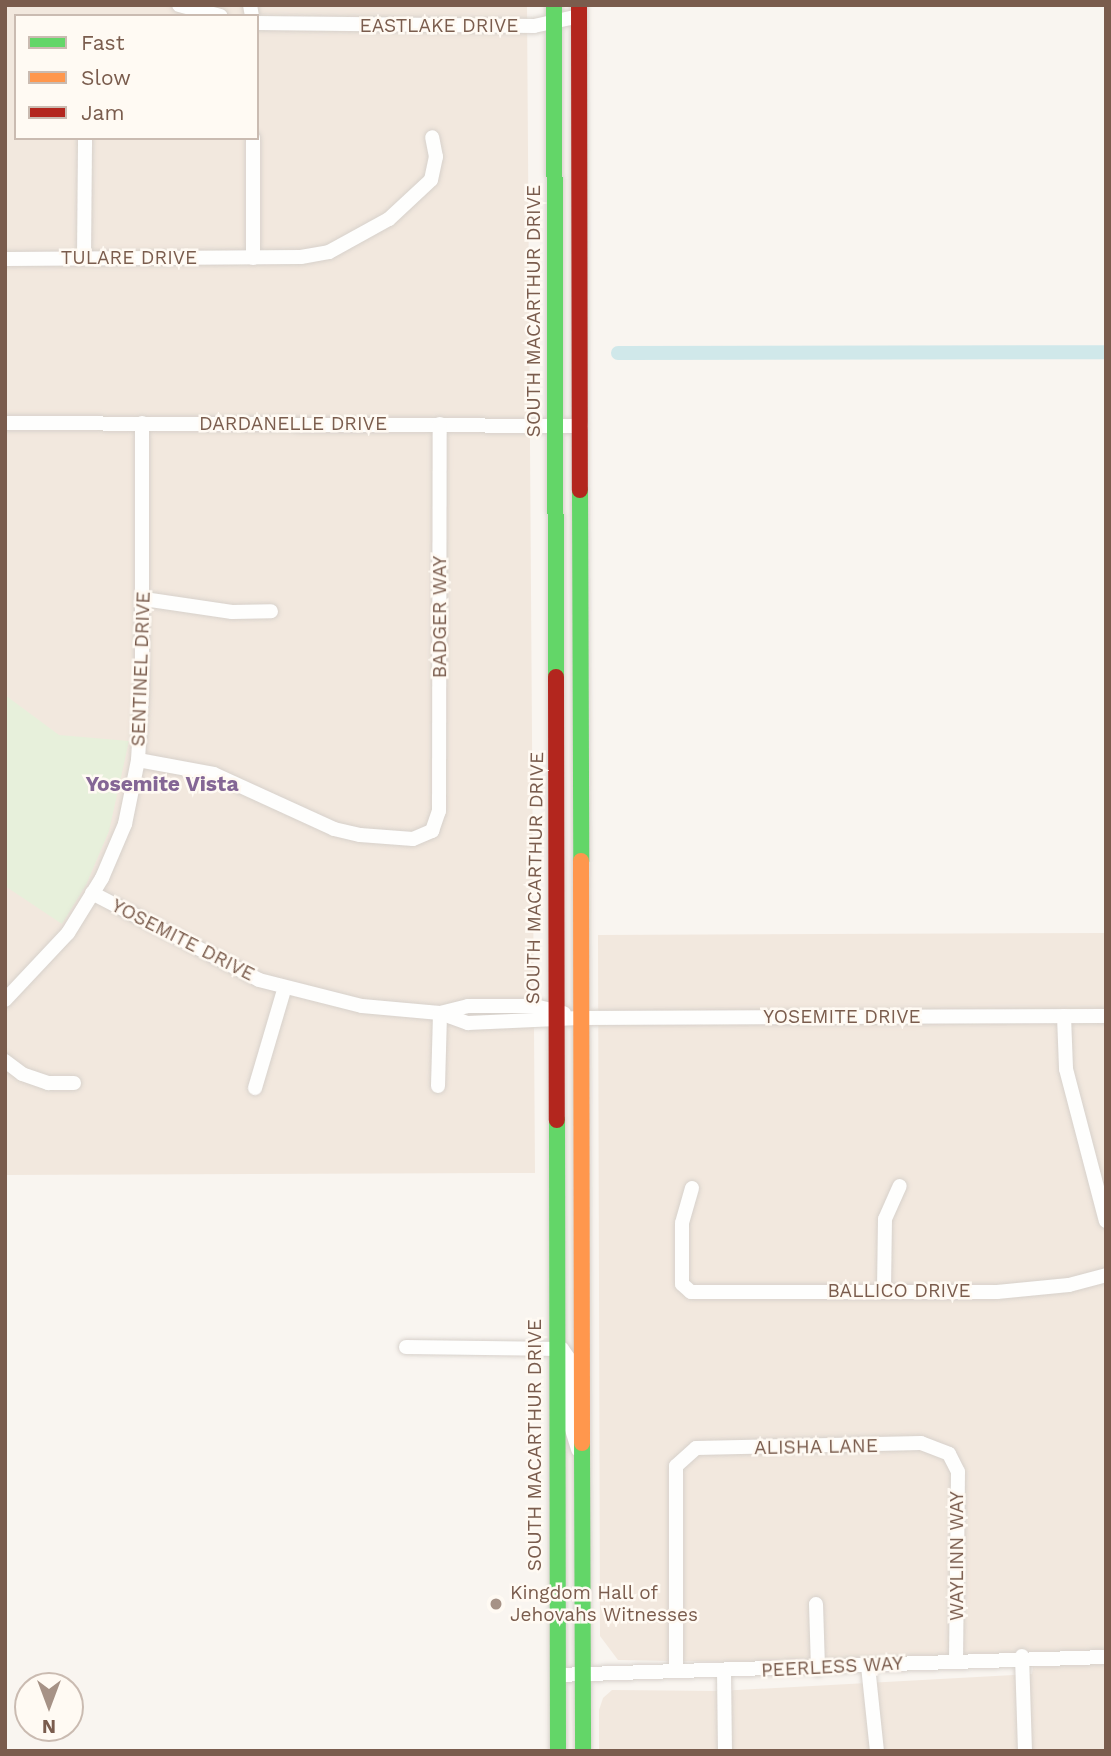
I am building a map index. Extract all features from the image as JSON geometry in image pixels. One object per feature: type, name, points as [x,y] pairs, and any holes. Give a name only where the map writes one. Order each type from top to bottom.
[{"type":"main road","name":"SOUTH MACARTHUR DRIVE","points":[[550,10],[556,426],[554,1015],[558,1751]]},
{"type":"main road","points":[[579,10],[579,1018],[583,1751]]},
{"type":"street","points":[[179,5],[213,14]]},
{"type":"street","name":"EASTLAKE DRIVE","points":[[259,23],[430,27],[550,10],[579,10]]},
{"type":"street","name":"TULARE DRIVE","points":[[5,259],[253,258],[329,252],[389,219],[432,180],[436,157],[432,136]]},
{"type":"street","points":[[84,258],[85,140]]},
{"type":"street","points":[[253,140],[253,258]]},
{"type":"street","name":"DARDANELLE DRIVE","points":[[5,423],[581,426]]},
{"type":"street","name":"SENTINEL DRIVE","points":[[5,1000],[68,933],[92,894],[125,824],[138,760],[144,599],[142,423]]},
{"type":"street","name":"BADGER WAY","points":[[138,760],[214,774],[334,829],[360,835],[423,836],[437,824],[440,424]]},
{"type":"street","points":[[144,599],[232,612],[271,611]]},
{"type":"street","name":"YOSEMITE DRIVE","points":[[92,894],[207,956],[285,987],[362,1006],[440,1013],[468,1006],[579,1018],[1106,1016]]},
{"type":"street","points":[[255,1088],[285,987]]},
{"type":"street","points":[[438,1086],[440,1013]]},
{"type":"street","points":[[1064,1016],[1066,1069],[1106,1221]]},
{"type":"street","points":[[5,1061],[22,1074],[48,1083],[74,1083]]},
{"type":"street","points":[[884,1290],[885,1219],[900,1186]]},
{"type":"street","name":"BALLICO DRIVE","points":[[692,1188],[682,1223],[682,1284],[691,1292],[997,1292],[1069,1285],[1106,1275]]},
{"type":"street","points":[[406,1347],[556,1347],[569,1359],[570,1423],[581,1457]]},
{"type":"street","name":"ALISHA LANE","points":[[676,1671],[674,1490],[676,1466],[683,1455],[696,1448],[921,1443],[949,1454]]},
{"type":"street","name":"WAYLINN WAY","points":[[949,1454],[958,1472],[957,1659]]},
{"type":"street","points":[[816,1604],[818,1669]]},
{"type":"street","points":[[1022,1656],[1025,1751]]},
{"type":"street","name":"PEERLESS WAY","points":[[557,1675],[818,1669],[1022,1656],[1106,1657]]},
{"type":"street","points":[[868,1666],[877,1751]]},
{"type":"street","points":[[724,1671],[725,1751]]},
{"type":"shaded area","points":[[5,5],[527,5],[535,1173],[5,1175]]},
{"type":"shaded area","points":[[1106,933],[1106,1751],[599,1751],[599,1710],[603,1698],[612,1690],[719,1691],[1032,1674],[1033,1667],[618,1660],[600,1636],[598,935]]},
{"type":"green space","points":[[5,695],[59,735],[129,741],[109,831],[86,885],[62,924],[5,886]]},
{"type":"waterway","points":[[618,353],[1106,352]]},
{"type":"traffic: fast","points":[[554,5],[556,677]]},
{"type":"traffic: fast","points":[[580,490],[581,861]]},
{"type":"traffic: fast","points":[[557,1120],[558,1751]]},
{"type":"traffic: fast","points":[[582,1443],[583,1751]]},
{"type":"traffic: slow","points":[[581,861],[582,1443]]},
{"type":"traffic: jam","points":[[579,5],[580,490]]},
{"type":"traffic: jam","points":[[556,677],[557,1120]]},
{"type":"place","name":"Kingdom Hall of Jehovahs Witnesses","points":[[496,1604]]},
{"type":"district","name":"Yosemite Vista","points":[[162,784]]}]
